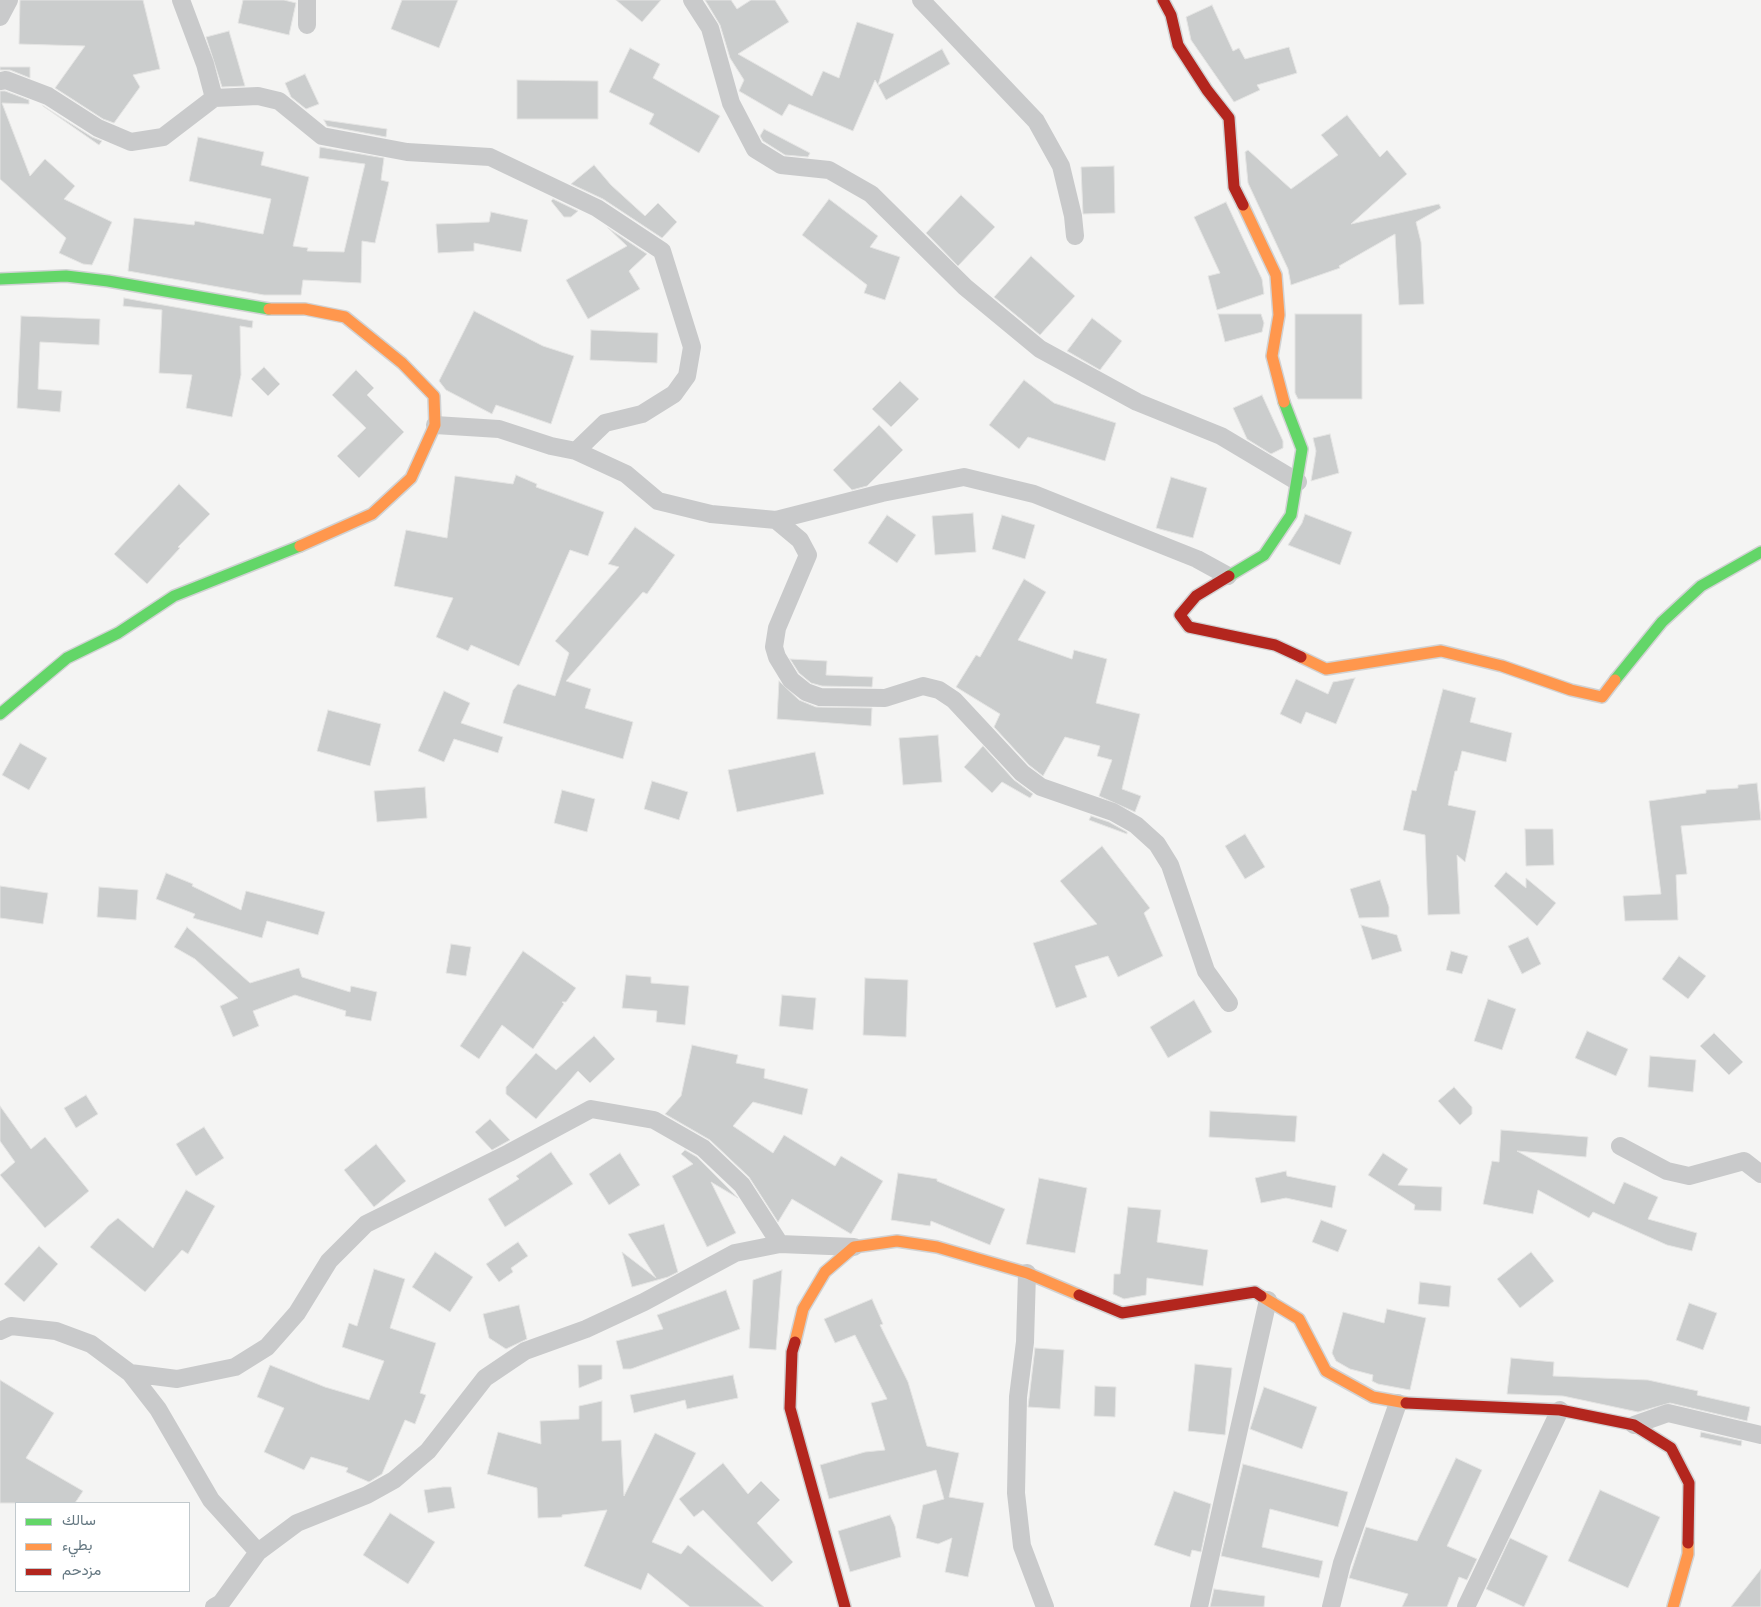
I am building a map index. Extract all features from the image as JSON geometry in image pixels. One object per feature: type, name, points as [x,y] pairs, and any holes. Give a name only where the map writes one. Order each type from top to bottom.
[{"type":"street","points":[[180,0],[205,64],[214,98]]},
{"type":"street","points":[[307,0],[307,25]]},
{"type":"street","points":[[692,0],[710,28],[732,103],[756,149],[781,165],[829,170],[871,194],[965,287],[1040,349],[1137,402],[1221,436],[1298,482]]},
{"type":"street","points":[[921,0],[1036,121],[1061,166],[1073,216],[1075,236]]},
{"type":"street","points":[[1162,0],[1171,15],[1178,45],[1207,90],[1229,118],[1234,187],[1276,275],[1279,315],[1272,356],[1279,389],[1302,449],[1291,515],[1264,555],[1196,596],[1180,616],[1190,628],[1275,645],[1326,669],[1379,658],[1441,651],[1502,666],[1571,690],[1602,697],[1668,616],[1701,586],[1761,552]]},
{"type":"street","points":[[0,81],[6,80],[48,96],[98,128],[130,142],[163,136],[214,98],[258,96],[279,101],[322,136],[407,152],[490,157],[597,208],[662,251],[692,347],[687,376],[674,394],[642,414],[605,423],[576,451]]},
{"type":"street","points":[[0,279],[66,276],[108,281],[263,309],[305,310],[345,317],[402,364],[434,396],[435,425],[411,478],[372,514],[295,548],[174,596],[118,632],[68,658],[0,714]]},
{"type":"street","points":[[435,425],[499,429],[551,446],[576,451],[626,474],[658,501],[711,514],[776,520],[882,494],[964,478],[1034,494],[1197,560],[1228,576]]},
{"type":"street","points":[[776,520],[800,540],[808,555],[777,628],[774,647],[777,658],[792,680],[806,692],[820,697],[885,698],[924,686],[939,690],[954,700],[1022,773],[1042,787],[1114,812],[1136,824],[1157,844],[1170,865],[1206,971],[1229,1003]]},
{"type":"street","points":[[130,1373],[177,1379],[235,1367],[267,1347],[297,1312],[329,1262],[366,1224],[591,1109],[654,1120],[702,1148],[742,1185],[780,1244]]},
{"type":"street","points":[[1620,1146],[1667,1171],[1689,1176],[1744,1161],[1761,1174]]},
{"type":"street","points":[[214,1607],[221,1604],[258,1552],[297,1523],[367,1495],[394,1480],[428,1451],[485,1378],[525,1351],[611,1318],[735,1253],[780,1244],[854,1247],[897,1241],[937,1248],[1027,1273],[1122,1313],[1255,1292],[1299,1319],[1326,1371],[1373,1398],[1398,1403],[1560,1410],[1634,1425],[1671,1448],[1689,1483],[1688,1554],[1673,1607]]},
{"type":"street","points":[[845,1607],[790,1408],[792,1352],[803,1309],[825,1272],[854,1247]]},
{"type":"street","points":[[1027,1273],[1025,1342],[1018,1397],[1016,1493],[1022,1546],[1045,1607]]},
{"type":"street","points":[[1199,1607],[1268,1300]]},
{"type":"street","points":[[0,1331],[11,1326],[56,1331],[91,1344],[130,1373],[158,1408],[211,1500],[258,1552]]},
{"type":"street","points":[[1331,1607],[1342,1563],[1398,1403]]},
{"type":"street","points":[[1466,1607],[1560,1410]]},
{"type":"street","points":[[1634,1425],[1668,1413],[1761,1435]]},
{"type":"building","points":[[20,0],[143,0],[160,69],[133,75],[140,87],[114,123],[103,119],[55,88],[85,46],[19,44]]},
{"type":"building","points":[[243,0],[284,0],[296,3],[289,35],[238,23]]},
{"type":"building","points":[[402,0],[458,0],[439,48],[391,29]]},
{"type":"building","points":[[616,0],[661,0],[642,22]]},
{"type":"building","points":[[705,0],[731,0],[737,9],[751,0],[775,0],[789,22],[738,54],[812,96],[823,71],[839,78],[857,22],[894,34],[878,85],[875,80],[853,131],[789,104],[782,116],[739,91],[744,80],[730,58],[720,25]]},
{"type":"building","points":[[1212,5],[1233,51],[1239,48],[1245,59],[1289,47],[1297,73],[1257,85],[1260,90],[1234,102],[1191,40],[1186,17]]},
{"type":"building","points":[[229,31],[245,86],[222,87],[206,37]]},
{"type":"building","points":[[630,48],[660,64],[653,78],[720,116],[699,153],[649,124],[654,114],[609,92]]},
{"type":"building","points":[[942,49],[950,64],[886,100],[878,85]]},
{"type":"building","points":[[0,67],[30,67],[30,78],[10,70],[0,70]]},
{"type":"building","points":[[305,74],[319,104],[306,109],[291,97],[285,83]]},
{"type":"building","points":[[517,80],[598,81],[598,119],[517,119]]},
{"type":"building","points":[[0,91],[29,100],[29,104],[2,103],[30,176],[45,159],[75,186],[64,199],[112,222],[92,265],[83,264],[59,253],[66,238],[0,179]]},
{"type":"building","points":[[43,106],[92,137],[102,141],[99,145]]},
{"type":"building","points":[[1347,115],[1380,157],[1387,150],[1407,174],[1351,224],[1439,204],[1441,208],[1416,222],[1421,242],[1424,304],[1399,305],[1395,234],[1339,266],[1340,268],[1291,285],[1288,269],[1248,183],[1245,152],[1248,150],[1291,189],[1338,155],[1321,135]]},
{"type":"building","points":[[324,120],[387,129],[386,137],[327,126]]},
{"type":"building","points":[[764,129],[810,153],[808,157],[785,155],[763,141],[760,136]]},
{"type":"building","points":[[198,137],[264,152],[261,165],[309,177],[293,246],[308,248],[307,251],[344,252],[365,164],[319,158],[320,147],[384,158],[381,180],[389,182],[375,243],[362,241],[361,283],[303,280],[301,295],[264,295],[128,271],[134,218],[194,225],[195,221],[263,234],[271,199],[189,181]]},
{"type":"building","points":[[594,165],[611,185],[645,216],[658,203],[677,222],[662,238],[603,199],[571,184]]},
{"type":"building","points":[[1114,166],[1115,213],[1083,214],[1081,167]]},
{"type":"building","points":[[961,195],[995,227],[958,266],[926,233]]},
{"type":"building","points":[[553,199],[578,211],[571,217],[564,217],[551,201]]},
{"type":"building","points":[[829,199],[878,236],[870,247],[900,257],[885,300],[864,293],[867,285],[802,235]]},
{"type":"building","points":[[1226,202],[1262,279],[1264,294],[1217,310],[1208,276],[1220,273],[1194,217]]},
{"type":"building","points":[[491,212],[528,220],[521,252],[474,243],[474,251],[438,253],[436,224],[489,222]]},
{"type":"building","points":[[608,228],[647,254],[629,271],[640,289],[588,319],[566,280],[627,246]]},
{"type":"building","points":[[1031,256],[1075,296],[1040,335],[994,297]]},
{"type":"building","points":[[124,298],[253,321],[252,328],[240,326],[241,375],[232,417],[186,408],[192,375],[159,373],[162,310],[123,306]]},
{"type":"building","points":[[474,311],[543,346],[574,356],[551,424],[496,405],[492,414],[446,390],[439,381]]},
{"type":"building","points":[[1218,314],[1261,314],[1264,323],[1262,332],[1225,342]]},
{"type":"building","points":[[1295,314],[1362,314],[1362,399],[1298,399],[1295,393]]},
{"type":"building","points":[[21,316],[100,319],[99,345],[40,342],[38,389],[62,391],[60,412],[17,408]]},
{"type":"building","points":[[1092,318],[1122,341],[1100,370],[1067,351]]},
{"type":"building","points":[[591,330],[658,333],[657,363],[590,360]]},
{"type":"building","points":[[264,367],[280,384],[268,396],[251,379]]},
{"type":"building","points":[[356,370],[374,388],[367,395],[404,432],[359,478],[337,456],[366,428],[332,395]]},
{"type":"building","points":[[1024,380],[1054,403],[1116,423],[1105,461],[1028,437],[1019,449],[989,425]]},
{"type":"building","points":[[900,381],[919,399],[891,427],[872,409]]},
{"type":"building","points":[[1262,395],[1283,441],[1283,448],[1271,454],[1247,439],[1233,408]]},
{"type":"building","points":[[879,425],[903,450],[867,486],[852,490],[833,470]]},
{"type":"building","points":[[1330,434],[1339,473],[1311,481],[1316,451],[1313,438]]},
{"type":"building","points":[[516,475],[537,484],[536,487],[604,512],[588,556],[570,550],[519,666],[471,645],[468,651],[436,637],[453,598],[394,586],[406,530],[447,538],[455,476],[513,484]]},
{"type":"building","points":[[1171,477],[1207,488],[1193,538],[1156,528]]},
{"type":"building","points":[[179,484],[210,514],[178,547],[180,548],[147,584],[114,554]]},
{"type":"building","points":[[973,513],[976,552],[935,555],[932,516]]},
{"type":"building","points":[[1305,514],[1352,532],[1340,565],[1288,545],[1302,523]]},
{"type":"building","points":[[887,515],[916,535],[897,563],[868,543]]},
{"type":"building","points":[[1002,515],[1035,525],[1025,559],[992,549]]},
{"type":"building","points":[[635,527],[675,555],[647,594],[643,592],[566,681],[591,689],[585,708],[633,722],[623,759],[503,723],[513,690],[518,684],[555,696],[569,653],[555,641],[619,567],[608,564]]},
{"type":"building","points":[[1024,579],[1046,592],[1018,640],[1072,659],[1074,650],[1107,659],[1096,703],[1140,714],[1122,789],[1141,796],[1135,812],[1099,796],[1112,760],[1097,756],[1100,746],[1065,737],[1043,776],[1029,765],[994,727],[1000,714],[956,687],[976,655],[980,657]]},
{"type":"building","points":[[790,659],[827,661],[826,675],[873,677],[872,687],[822,686],[811,683],[799,673]]},
{"type":"building","points":[[1355,678],[1336,724],[1306,712],[1301,724],[1280,714],[1296,679],[1328,694],[1333,682]]},
{"type":"building","points":[[779,681],[799,700],[816,707],[872,708],[871,726],[777,719]]},
{"type":"building","points":[[1443,689],[1476,698],[1470,722],[1512,733],[1506,762],[1462,751],[1457,771],[1455,771],[1448,805],[1476,811],[1465,862],[1457,855],[1460,914],[1428,915],[1425,835],[1403,830],[1412,790],[1416,791]]},
{"type":"building","points":[[444,691],[470,703],[461,723],[503,737],[498,753],[454,739],[444,762],[418,751]]},
{"type":"building","points":[[328,710],[381,724],[370,766],[317,751]]},
{"type":"building","points":[[938,735],[942,782],[903,785],[899,738]]},
{"type":"building","points":[[20,743],[47,758],[29,790],[2,775]]},
{"type":"building","points":[[983,746],[1014,780],[1033,794],[1030,798],[1002,782],[992,793],[964,767]]},
{"type":"building","points":[[815,752],[824,794],[737,812],[728,770]]},
{"type":"building","points":[[652,781],[688,792],[679,820],[644,809]]},
{"type":"building","points":[[1757,783],[1761,820],[1681,826],[1687,874],[1676,875],[1678,920],[1625,921],[1623,896],[1661,894],[1649,801],[1706,793],[1706,790],[1738,788],[1738,785]]},
{"type":"building","points":[[425,787],[427,818],[377,822],[374,791]]},
{"type":"building","points":[[562,790],[595,799],[587,832],[554,823]]},
{"type":"building","points":[[1091,816],[1109,822],[1127,832],[1127,834],[1089,820]]},
{"type":"building","points":[[1525,829],[1553,829],[1554,865],[1526,866]]},
{"type":"building","points":[[1245,834],[1265,867],[1245,879],[1225,846]]},
{"type":"building","points":[[1102,846],[1150,908],[1144,913],[1163,956],[1118,977],[1108,956],[1075,966],[1087,997],[1056,1008],[1033,943],[1097,924],[1060,881]]},
{"type":"building","points":[[1506,872],[1526,888],[1526,878],[1556,903],[1537,926],[1494,886]]},
{"type":"building","points":[[166,873],[193,884],[192,886],[241,910],[246,891],[325,912],[318,935],[267,921],[262,938],[193,918],[195,914],[156,899]]},
{"type":"building","points":[[1380,880],[1389,907],[1389,917],[1359,918],[1350,889]]},
{"type":"building","points":[[0,886],[48,893],[43,924],[0,918]]},
{"type":"building","points":[[99,887],[138,890],[136,920],[97,917]]},
{"type":"building","points":[[1361,925],[1397,935],[1402,951],[1372,960]]},
{"type":"building","points":[[187,927],[250,983],[299,968],[302,977],[350,992],[351,986],[377,992],[371,1021],[345,1016],[346,1011],[295,995],[253,1011],[259,1026],[233,1037],[220,1006],[238,998],[195,959],[174,947]]},
{"type":"building","points":[[1528,937],[1541,964],[1522,974],[1508,946]]},
{"type":"building","points":[[451,944],[471,947],[466,976],[446,973]]},
{"type":"building","points":[[523,951],[576,988],[566,1002],[562,1002],[564,1004],[533,1049],[502,1025],[479,1059],[460,1046]]},
{"type":"building","points":[[1451,951],[1468,956],[1462,974],[1446,970]]},
{"type":"building","points":[[1679,956],[1706,976],[1688,999],[1662,979]]},
{"type":"building","points":[[626,975],[651,977],[651,983],[689,986],[685,1025],[656,1022],[657,1011],[622,1008]]},
{"type":"building","points":[[865,978],[908,980],[906,1037],[863,1035]]},
{"type":"building","points":[[782,995],[816,998],[813,1030],[779,1026]]},
{"type":"building","points":[[1488,999],[1516,1009],[1502,1050],[1474,1041]]},
{"type":"building","points":[[1194,1000],[1212,1032],[1168,1058],[1150,1027]]},
{"type":"building","points":[[1587,1031],[1628,1049],[1616,1076],[1575,1058]]},
{"type":"building","points":[[1714,1033],[1743,1062],[1729,1075],[1700,1046]]},
{"type":"building","points":[[594,1036],[615,1059],[590,1083],[578,1071],[536,1119],[506,1094],[506,1087],[536,1053],[556,1070]]},
{"type":"building","points":[[692,1045],[738,1055],[736,1063],[765,1069],[764,1078],[808,1089],[802,1115],[753,1102],[733,1126],[773,1153],[784,1135],[835,1166],[841,1156],[883,1181],[851,1234],[792,1199],[778,1222],[749,1177],[710,1140],[665,1114],[681,1096]]},
{"type":"building","points":[[1650,1056],[1696,1060],[1693,1092],[1648,1087]]},
{"type":"building","points":[[1454,1087],[1472,1107],[1472,1114],[1460,1125],[1438,1101]]},
{"type":"building","points":[[86,1095],[98,1114],[76,1128],[64,1108]]},
{"type":"building","points":[[0,1106],[31,1149],[45,1137],[89,1191],[45,1228],[0,1175],[15,1162],[0,1141]]},
{"type":"building","points":[[1210,1111],[1297,1116],[1295,1142],[1209,1137]]},
{"type":"building","points":[[490,1119],[510,1140],[492,1150],[475,1132]]},
{"type":"building","points":[[204,1127],[224,1158],[196,1176],[176,1144]]},
{"type":"building","points":[[1501,1130],[1588,1137],[1586,1157],[1517,1151],[1614,1204],[1624,1182],[1658,1197],[1648,1219],[1697,1233],[1692,1251],[1667,1245],[1593,1212],[1589,1218],[1538,1190],[1533,1214],[1483,1204],[1492,1161],[1499,1162]]},
{"type":"building","points":[[376,1144],[406,1181],[374,1207],[344,1170]]},
{"type":"building","points":[[685,1150],[697,1157],[738,1198],[711,1182],[736,1233],[707,1247],[672,1176],[693,1164],[681,1154]]},
{"type":"building","points":[[551,1152],[573,1184],[505,1227],[488,1199],[519,1179],[516,1176]]},
{"type":"building","points":[[620,1153],[640,1185],[609,1205],[589,1174]]},
{"type":"building","points":[[1383,1153],[1408,1169],[1398,1185],[1442,1187],[1441,1211],[1414,1210],[1415,1205],[1368,1175]]},
{"type":"building","points":[[1286,1171],[1287,1176],[1336,1186],[1332,1208],[1286,1198],[1261,1203],[1255,1178]]},
{"type":"building","points":[[898,1173],[937,1179],[937,1181],[1005,1209],[990,1245],[931,1221],[930,1226],[891,1220]]},
{"type":"building","points":[[1039,1178],[1087,1188],[1075,1253],[1026,1244]]},
{"type":"building","points":[[186,1190],[215,1206],[188,1254],[182,1250],[145,1292],[90,1247],[108,1226],[118,1218],[153,1248]]},
{"type":"building","points":[[1128,1207],[1161,1210],[1157,1242],[1208,1250],[1203,1286],[1147,1278],[1146,1295],[1124,1299],[1113,1294],[1114,1274],[1120,1274]]},
{"type":"building","points":[[1321,1220],[1347,1230],[1338,1252],[1312,1242]]},
{"type":"building","points":[[664,1224],[678,1272],[668,1277],[632,1287],[622,1252],[656,1278],[628,1234]]},
{"type":"building","points":[[518,1242],[528,1256],[511,1268],[513,1272],[499,1282],[486,1264]]},
{"type":"building","points":[[39,1246],[58,1264],[24,1302],[4,1284]]},
{"type":"building","points":[[435,1252],[473,1277],[450,1312],[412,1287]]},
{"type":"building","points":[[1531,1252],[1554,1281],[1520,1308],[1497,1279]]},
{"type":"building","points":[[374,1269],[405,1279],[390,1328],[436,1343],[420,1393],[426,1395],[415,1424],[405,1420],[382,1474],[369,1482],[346,1472],[348,1468],[311,1457],[304,1470],[264,1452],[284,1408],[257,1397],[270,1365],[325,1387],[369,1400],[384,1361],[342,1347],[349,1323],[357,1326]]},
{"type":"building","points":[[782,1270],[776,1350],[749,1348],[753,1280]]},
{"type":"building","points":[[1420,1282],[1451,1286],[1449,1307],[1418,1304]]},
{"type":"building","points":[[726,1290],[740,1329],[631,1369],[623,1369],[616,1341],[663,1329],[657,1315]]},
{"type":"building","points":[[872,1299],[883,1324],[880,1325],[908,1382],[927,1446],[959,1453],[949,1497],[984,1503],[968,1577],[945,1572],[952,1538],[938,1544],[916,1538],[923,1505],[944,1499],[936,1470],[829,1499],[820,1465],[865,1452],[885,1450],[871,1403],[887,1399],[855,1335],[835,1343],[824,1319]]},
{"type":"building","points":[[1689,1303],[1717,1313],[1703,1350],[1676,1340]]},
{"type":"building","points":[[519,1305],[527,1339],[506,1349],[489,1338],[483,1314]]},
{"type":"building","points":[[1387,1309],[1426,1318],[1410,1390],[1378,1384],[1372,1381],[1373,1375],[1350,1369],[1336,1361],[1332,1353],[1343,1312],[1384,1323]]},
{"type":"building","points":[[1035,1348],[1064,1350],[1060,1409],[1028,1407]]},
{"type":"building","points":[[1511,1358],[1554,1362],[1553,1376],[1648,1380],[1698,1391],[1697,1395],[1750,1407],[1747,1421],[1670,1403],[1638,1412],[1563,1396],[1507,1394]]},
{"type":"building","points":[[1195,1364],[1232,1368],[1225,1435],[1188,1431]]},
{"type":"building","points":[[578,1365],[602,1365],[602,1379],[579,1388]]},
{"type":"building","points":[[733,1375],[738,1398],[687,1409],[685,1400],[634,1413],[630,1395]]},
{"type":"building","points":[[0,1380],[54,1413],[26,1458],[83,1491],[76,1502],[0,1503]]},
{"type":"building","points":[[1095,1386],[1116,1387],[1115,1417],[1094,1416]]},
{"type":"building","points":[[1264,1387],[1317,1407],[1302,1449],[1250,1429]]},
{"type":"building","points":[[602,1401],[602,1441],[621,1440],[624,1496],[655,1433],[696,1453],[652,1542],[681,1554],[688,1545],[764,1607],[690,1607],[648,1573],[641,1590],[584,1566],[607,1510],[562,1515],[562,1517],[538,1518],[537,1488],[487,1474],[498,1432],[541,1444],[540,1421],[579,1419],[579,1406]]},
{"type":"building","points":[[1701,1432],[1742,1441],[1741,1446],[1700,1437]]},
{"type":"building","points":[[1456,1458],[1482,1470],[1447,1546],[1477,1559],[1467,1580],[1459,1577],[1447,1607],[1402,1607],[1408,1594],[1349,1578],[1366,1527],[1417,1541]]},
{"type":"building","points":[[723,1463],[748,1494],[761,1481],[780,1500],[757,1523],[793,1562],[772,1582],[703,1510],[694,1517],[679,1499]]},
{"type":"building","points":[[1243,1464],[1348,1492],[1338,1527],[1270,1509],[1262,1547],[1323,1561],[1319,1578],[1221,1556]]},
{"type":"building","points":[[451,1487],[455,1508],[428,1513],[424,1490]]},
{"type":"building","points":[[1600,1490],[1660,1517],[1628,1588],[1568,1561]]},
{"type":"building","points":[[1174,1491],[1211,1504],[1201,1552],[1192,1550],[1190,1557],[1154,1545]]},
{"type":"building","points":[[390,1513],[435,1542],[408,1584],[363,1555]]},
{"type":"building","points":[[890,1515],[895,1526],[901,1557],[850,1572],[838,1531]]},
{"type":"building","points":[[1510,1538],[1548,1556],[1524,1607],[1486,1589]]},
{"type":"building","points":[[1761,1569],[1761,1607],[1731,1607]]},
{"type":"building","points":[[1214,1589],[1265,1596],[1264,1607],[1210,1607]]},
{"type":"traffic: fast","points":[[0,279],[66,276],[108,281],[269,309]]},
{"type":"traffic: fast","points":[[1229,576],[1264,555],[1291,515],[1302,449],[1284,402]]},
{"type":"traffic: fast","points":[[0,714],[67,658],[118,633],[174,596],[300,546]]},
{"type":"traffic: fast","points":[[1615,680],[1662,622],[1701,586],[1761,552]]},
{"type":"traffic: slow","points":[[1243,205],[1276,275],[1279,315],[1272,356],[1284,402]]},
{"type":"traffic: slow","points":[[269,309],[305,309],[345,317],[402,363],[434,396],[435,425],[411,478],[372,514],[300,546]]},
{"type":"traffic: slow","points":[[1301,657],[1326,669],[1441,651],[1502,666],[1571,690],[1602,697],[1615,680]]},
{"type":"traffic: slow","points":[[795,1342],[803,1309],[825,1272],[854,1247],[897,1241],[937,1247],[1027,1273],[1079,1295]]},
{"type":"traffic: slow","points":[[1261,1296],[1299,1319],[1326,1371],[1373,1397],[1406,1403]]},
{"type":"traffic: slow","points":[[1673,1607],[1688,1554],[1688,1543]]},
{"type":"traffic: jam","points":[[1163,0],[1171,15],[1178,45],[1207,90],[1229,118],[1234,187],[1243,205]]},
{"type":"traffic: jam","points":[[1229,576],[1196,596],[1180,615],[1189,627],[1275,645],[1301,657]]},
{"type":"traffic: jam","points":[[1079,1295],[1122,1313],[1255,1292],[1261,1296]]},
{"type":"traffic: jam","points":[[795,1342],[792,1352],[790,1408],[845,1607]]},
{"type":"traffic: jam","points":[[1406,1403],[1560,1410],[1634,1425],[1671,1448],[1689,1483],[1688,1543]]}]
